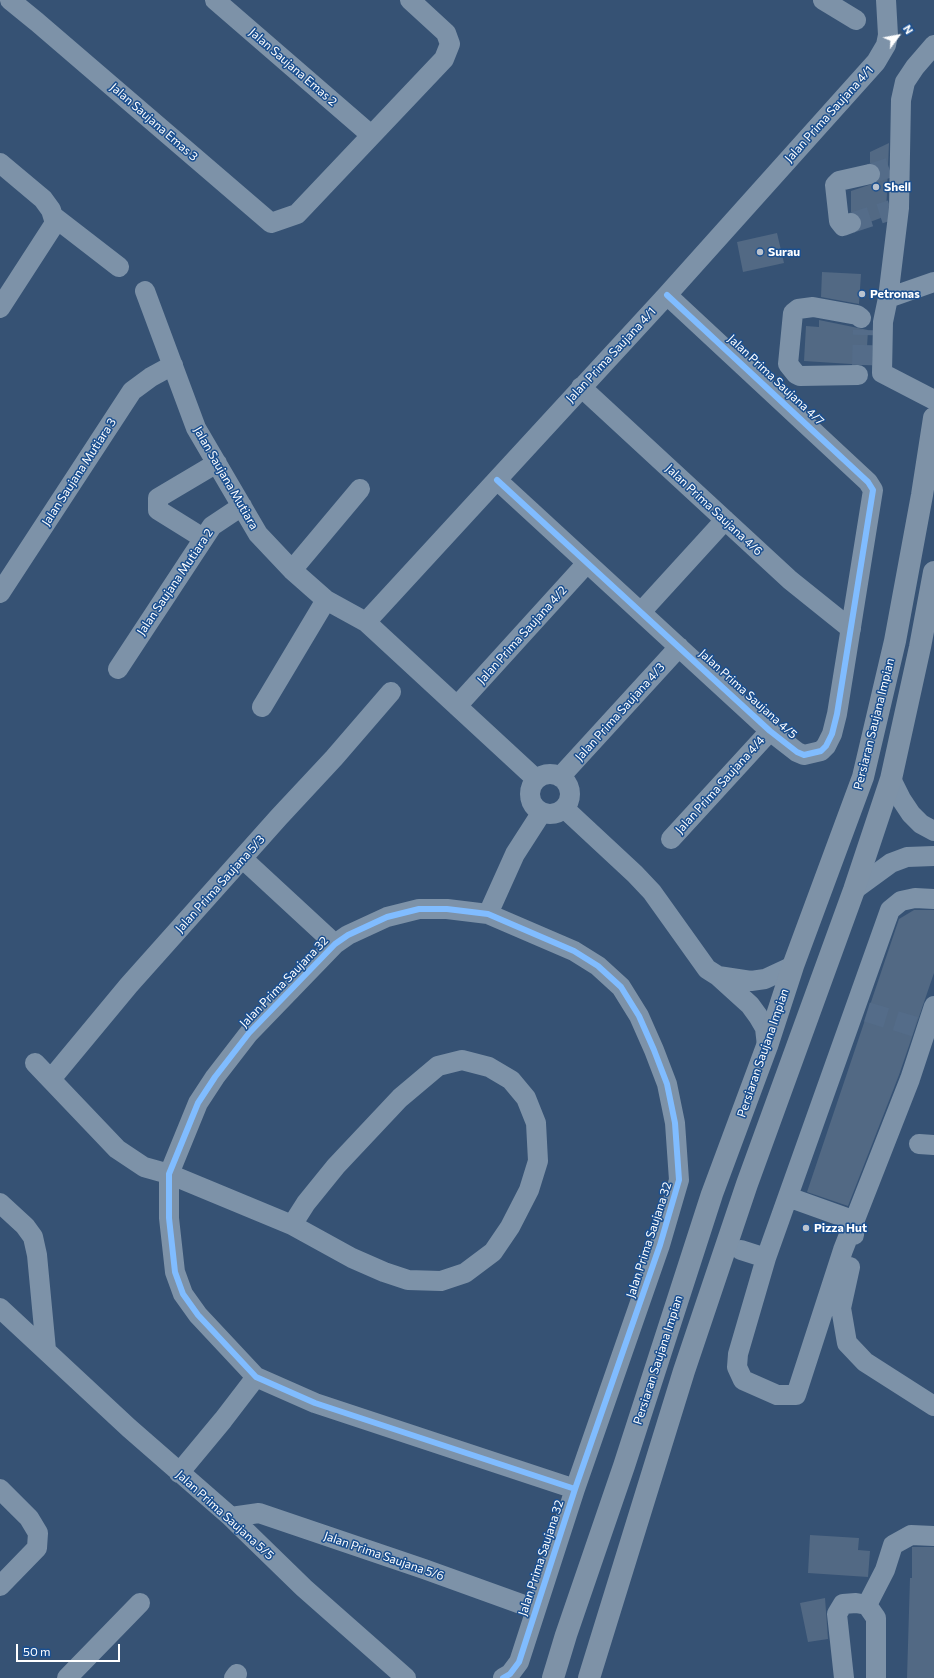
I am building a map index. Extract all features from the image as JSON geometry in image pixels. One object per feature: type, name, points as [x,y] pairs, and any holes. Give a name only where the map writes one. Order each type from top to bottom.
[{"type":"highway","name":"Persiaran Saujana Impian","points":[[553,1678],[566,1635],[624,1466],[712,1194],[767,1046],[793,966],[863,777],[895,641],[922,495],[934,418]]},
{"type":"highway","points":[[589,1678],[691,1352],[756,1157],[854,890],[891,779],[920,648],[934,576]]},
{"type":"highway","points":[[691,1352],[710,1328],[720,1309],[741,1250],[758,1189],[759,1176],[756,1157]]},
{"type":"street","name":"Jalan Saujana Emas 2","points":[[215,0],[370,135]]},
{"type":"street","points":[[370,135],[417,89],[444,58],[450,44],[446,33],[410,0]]},
{"type":"street","points":[[823,0],[856,20]]},
{"type":"street","name":"Jalan Prima Saujana 4/1","points":[[366,622],[581,387],[668,295],[876,62],[886,45],[888,35],[886,0]]},
{"type":"street","name":"Jalan Saujana Emas 3","points":[[25,8],[271,223],[297,214],[332,179],[370,135]]},
{"type":"street","points":[[882,373],[883,322],[888,298],[901,100],[905,82],[915,67],[934,45]]},
{"type":"street","points":[[0,163],[43,199],[52,210],[55,223],[0,308]]},
{"type":"street","points":[[851,223],[842,226],[839,221],[835,185],[839,182],[870,174]]},
{"type":"street","points":[[53,216],[119,267]]},
{"type":"street","points":[[888,298],[934,282]]},
{"type":"street","name":"Jalan Saujana Mutiara","points":[[145,291],[196,428],[258,534],[292,570],[326,600],[366,622],[536,779]]},
{"type":"street","name":"Jalan Prima Saujana 4/7","points":[[668,295],[868,482]]},
{"type":"street","points":[[883,322],[862,324],[857,315],[812,307],[798,309],[793,313],[788,364],[796,374],[800,376],[860,370],[882,373],[934,400]]},
{"type":"street","name":"Jalan Saujana Mutiara 3","points":[[0,593],[132,391],[151,377],[173,365]]},
{"type":"street","name":"Jalan Prima Saujana 4/6","points":[[581,387],[790,580],[851,629]]},
{"type":"street","points":[[203,538],[158,510],[158,498],[217,463]]},
{"type":"street","name":"Jalan Prima Saujana 4/5","points":[[497,480],[770,731],[797,752],[804,755],[821,751],[826,746],[834,728],[872,500],[873,490],[868,482]]},
{"type":"street","points":[[292,570],[360,489]]},
{"type":"street","name":"Jalan Saujana Mutiara 2","points":[[118,669],[212,526],[242,506]]},
{"type":"street","points":[[641,612],[725,520]]},
{"type":"street","name":"Jalan Prima Saujana 4/2","points":[[457,706],[587,563]]},
{"type":"street","points":[[262,707],[326,600]]},
{"type":"street","name":"Jalan Prima Saujana 4/3","points":[[560,777],[679,647]]},
{"type":"street","name":"Jalan Prima Saujana 5/3","points":[[51,1079],[129,985],[334,758],[391,692]]},
{"type":"street","name":"Jalan Prima Saujana 4/4","points":[[671,839],[770,731]]},
{"type":"street","points":[[547,774],[560,777],[567,783],[570,797],[564,808],[552,814],[542,812],[532,803],[530,797],[533,784],[536,779],[547,774]]},
{"type":"street","points":[[891,779],[901,799],[911,814],[921,824],[934,831]]},
{"type":"street","points":[[564,808],[652,892],[707,968],[750,1005],[765,1028],[767,1046]]},
{"type":"street","points":[[488,914],[515,854],[542,812]]},
{"type":"street","points":[[854,890],[892,863],[907,857],[934,856]]},
{"type":"street","points":[[243,859],[335,944]]},
{"type":"street","points":[[934,899],[915,898],[901,901],[890,910],[861,1010],[788,1197],[766,1258],[738,1354],[738,1367],[743,1380],[777,1395],[796,1395],[854,1221],[910,1079],[934,1006]]},
{"type":"street","name":"Jalan Prima Saujana 32","points":[[169,1174],[198,1103],[215,1077],[249,1033],[335,944],[348,935],[387,917],[419,909],[447,909],[488,914],[574,951],[598,966],[621,987],[639,1016],[667,1084],[675,1122],[680,1180],[660,1244],[575,1489],[519,1662],[510,1674],[503,1678]]},
{"type":"street","points":[[718,976],[751,981],[765,979],[793,966]]},
{"type":"street","points":[[917,1075],[929,1038],[925,1030]]},
{"type":"street","points":[[35,1063],[117,1149],[144,1167],[169,1174],[292,1225],[352,1258],[384,1272],[408,1280],[441,1281],[465,1273],[493,1252],[510,1227],[529,1190],[538,1161],[536,1123],[526,1098],[511,1080],[489,1067],[462,1060],[438,1066],[400,1098],[336,1166],[306,1203],[292,1225]]},
{"type":"street","points":[[169,1174],[171,1254],[175,1272],[183,1294],[198,1315],[256,1377],[315,1403],[575,1489]]},
{"type":"street","points":[[788,1197],[854,1221]]},
{"type":"street","points":[[0,1203],[25,1226],[34,1237],[46,1350]]},
{"type":"street","points":[[854,1221],[853,1250],[841,1308],[847,1343],[865,1362],[934,1406]]},
{"type":"street","points":[[741,1250],[766,1258]]},
{"type":"street","name":"Jalan Prima Saujana 5/5","points":[[0,1308],[180,1473],[231,1517],[304,1588],[406,1678]]},
{"type":"street","points":[[180,1473],[256,1377]]},
{"type":"street","points":[[0,1489],[30,1518],[38,1533],[37,1548],[0,1586]]},
{"type":"street","name":"Jalan Prima Saujana 5/6","points":[[231,1517],[259,1513],[424,1569],[535,1609]]},
{"type":"street","points":[[867,1604],[884,1570],[893,1545],[911,1535],[934,1536]]},
{"type":"street","points":[[67,1678],[140,1603]]},
{"type":"street","points":[[844,1678],[837,1614],[843,1604],[867,1604]]},
{"type":"street","points":[[867,1604],[876,1618],[876,1678]]},
{"type":"building","name":"Shell","points":[[889,143],[886,216],[862,225],[862,219],[859,214],[851,212],[851,191],[878,182],[881,177],[881,171],[878,166],[870,163],[870,152]]},
{"type":"building","name":"Surau","points":[[777,233],[784,263],[743,272],[737,242]]},
{"type":"building","points":[[822,272],[861,274],[859,304],[821,297]]},
{"type":"building","points":[[819,320],[868,330],[866,365],[804,361],[806,326],[819,327]]},
{"type":"building","points":[[914,910],[934,910],[934,973],[899,1075],[848,1206],[807,1192],[899,919]]},
{"type":"building","points":[[810,1535],[859,1538],[858,1550],[870,1551],[868,1577],[808,1573]]},
{"type":"building","points":[[912,1547],[934,1547],[934,1678],[907,1678]]},
{"type":"building","points":[[825,1598],[828,1639],[808,1642],[800,1603]]},
{"type":"tunnel","points":[[870,174],[891,167]]},
{"type":"tunnel","points":[[851,223],[891,210]]},
{"type":"tunnel","points":[[862,365],[863,330]]},
{"type":"tunnel","points":[[867,1012],[916,1027]]},
{"type":"cycle path","points":[[497,480],[770,731],[797,752],[804,755],[821,751],[826,746],[832,734],[837,714],[873,490],[868,482],[667,295]]},
{"type":"cycle path","points":[[503,1678],[510,1674],[519,1662],[575,1489],[660,1245],[679,1180],[675,1123],[667,1084],[639,1016],[621,987],[598,966],[574,951],[488,914],[447,909],[419,909],[387,917],[348,935],[335,944],[249,1033],[215,1077],[198,1103],[169,1174],[169,1218],[175,1272],[183,1294],[198,1315],[256,1377],[315,1403],[575,1489]]},
{"type":"place","name":"Shell","points":[[876,187]]},
{"type":"place","name":"Surau","points":[[760,252]]},
{"type":"place","name":"Petronas","points":[[862,294]]},
{"type":"place","name":"Pizza Hut","points":[[806,1228]]}]
